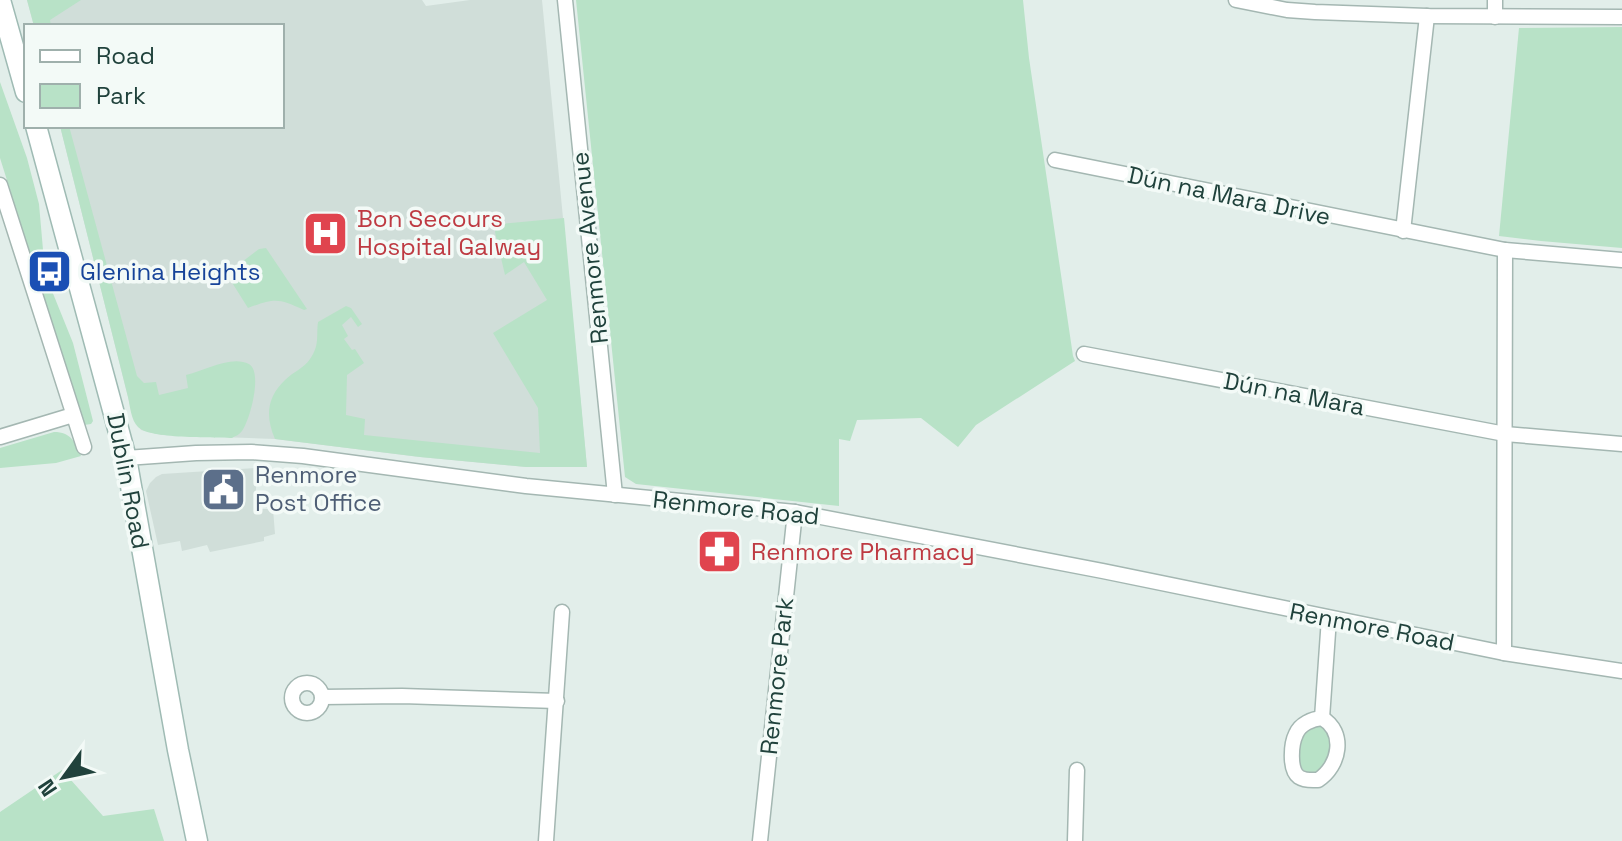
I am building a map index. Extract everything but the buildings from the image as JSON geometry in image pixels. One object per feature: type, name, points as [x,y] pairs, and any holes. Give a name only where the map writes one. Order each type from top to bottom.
[{"type":"main road","points":[[0,0],[24,85]]},
{"type":"main road","name":"Dublin Road","points":[[37,128],[126,458],[197,841]]},
{"type":"street","name":"Renmore Avenue","points":[[565,0],[615,495]]},
{"type":"street","points":[[1236,0],[1427,16],[1622,17]]},
{"type":"street","points":[[1495,0],[1495,17]]},
{"type":"street","points":[[1403,231],[1427,16]]},
{"type":"street","name":"Dún na Mara Drive","points":[[1055,160],[1505,250],[1622,260]]},
{"type":"street","points":[[0,185],[84,447]]},
{"type":"street","points":[[1504,653],[1505,250]]},
{"type":"street","name":"Dún na Mara","points":[[1084,354],[1505,434],[1622,444]]},
{"type":"street","points":[[0,437],[73,415]]},
{"type":"street","name":"Renmore Road","points":[[126,458],[196,453],[303,456],[526,486],[795,512],[1504,653],[1622,671]]},
{"type":"street","name":"Renmore Park","points":[[760,841],[795,512]]},
{"type":"street","points":[[546,841],[562,612]]},
{"type":"street","points":[[1322,718],[1329,618]]},
{"type":"street","points":[[322,697],[557,701]]},
{"type":"street","points":[[1075,841],[1077,770]]},
{"type":"shaded area","name":"Bon Secours Hospital Galway","points":[[27,0],[422,0],[426,6],[470,0],[542,0],[587,467],[526,467],[275,439],[162,435],[141,430],[133,417],[61,128],[284,128],[284,24],[33,24]]},
{"type":"shaded area","points":[[257,468],[255,509],[273,509],[275,534],[264,537],[264,541],[210,552],[207,545],[182,551],[180,541],[158,545],[146,491],[156,477],[162,474]]},
{"type":"green space","points":[[27,0],[81,0],[50,20],[51,24],[33,24]]},
{"type":"green space","points":[[576,0],[1023,0],[1075,361],[976,425],[958,447],[921,418],[857,420],[850,441],[839,439],[839,506],[636,484],[625,477]]},
{"type":"green space","points":[[1622,27],[1622,248],[1499,236],[1519,28]]},
{"type":"green space","points":[[0,82],[27,158],[39,204],[44,261],[52,291],[73,343],[93,421],[91,424],[84,425],[0,158]]},
{"type":"green space","points":[[61,128],[70,128],[137,376],[144,383],[156,382],[159,395],[188,388],[186,375],[226,362],[249,364],[255,376],[254,396],[245,425],[232,438],[144,431],[136,424]]},
{"type":"green space","points":[[564,218],[587,467],[526,467],[275,439],[269,415],[274,393],[313,354],[318,322],[346,306],[351,308],[362,324],[358,327],[351,317],[342,325],[348,336],[344,339],[364,363],[347,375],[346,415],[365,419],[364,435],[540,453],[538,408],[493,333],[547,300],[524,262],[505,275],[495,232],[500,224]]},
{"type":"green space","points":[[266,248],[307,309],[276,301],[248,308],[231,281],[234,268],[259,249]]},
{"type":"green space","points":[[54,432],[68,436],[81,456],[56,463],[0,468],[0,448]]},
{"type":"green space","points":[[1318,724],[1331,740],[1331,751],[1323,770],[1311,775],[1299,764],[1298,748],[1305,734]]},
{"type":"green space","points":[[62,770],[103,816],[154,809],[164,841],[0,841],[0,812]]},
{"type":"place","name":"Bon Secours Hospital Galway","points":[[326,233]]},
{"type":"place","name":"Glenina Heights","points":[[49,272]]},
{"type":"place","name":"Renmore Post Office","points":[[224,489]]},
{"type":"place","name":"Renmore Pharmacy","points":[[720,552]]}]
